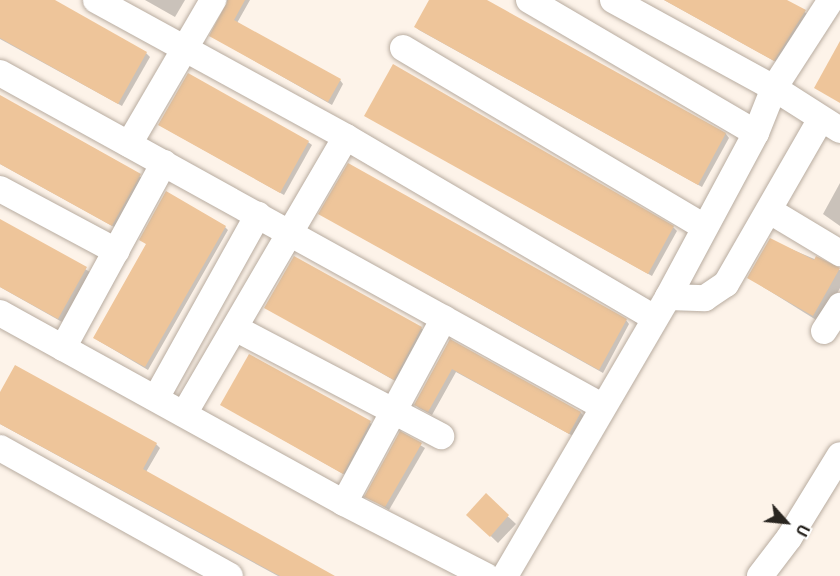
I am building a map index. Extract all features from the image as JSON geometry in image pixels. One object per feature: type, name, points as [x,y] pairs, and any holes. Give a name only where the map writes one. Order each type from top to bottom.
[{"type":"street","points":[[96,0],[660,307],[705,298],[726,284],[770,211],[830,125],[774,88],[613,0]]},
{"type":"street","points":[[129,144],[213,0]]},
{"type":"street","points":[[530,0],[756,133]]},
{"type":"street","points":[[505,576],[705,227],[756,133],[774,88],[830,0],[840,6]]},
{"type":"street","points":[[403,48],[705,227]]},
{"type":"street","points":[[0,73],[602,406]]},
{"type":"street","points":[[184,414],[346,137]]},
{"type":"street","points":[[63,348],[164,163]]},
{"type":"street","points":[[0,189],[116,251]]},
{"type":"street","points":[[770,211],[840,253]]},
{"type":"street","points":[[156,398],[258,215]]},
{"type":"street","points":[[825,331],[840,306]]},
{"type":"street","points":[[0,313],[344,503],[486,576]]},
{"type":"street","points":[[344,503],[444,318]]},
{"type":"street","points":[[235,328],[441,436]]},
{"type":"street","points":[[0,448],[230,576]]},
{"type":"street","points":[[760,576],[789,538],[840,455]]},
{"type":"building","points":[[0,0],[55,0],[147,52],[118,104],[0,38]]},
{"type":"building","points":[[228,0],[245,0],[234,20],[341,79],[328,102],[209,36]]},
{"type":"building","points":[[429,0],[487,0],[726,133],[698,185],[414,27]]},
{"type":"building","points":[[664,0],[787,0],[806,10],[774,61]]},
{"type":"building","points":[[840,41],[840,103],[814,88]]},
{"type":"building","points":[[393,64],[674,226],[648,274],[364,116]]},
{"type":"building","points":[[188,73],[309,141],[280,193],[158,125]]},
{"type":"building","points":[[0,95],[141,174],[112,226],[0,164]]},
{"type":"building","points":[[348,163],[627,319],[599,370],[318,214]]},
{"type":"building","points":[[166,191],[226,226],[145,367],[93,338],[146,244],[139,240]]},
{"type":"building","points":[[0,219],[87,267],[58,319],[0,287]]},
{"type":"building","points":[[770,238],[814,260],[816,256],[840,268],[813,316],[747,278]]},
{"type":"building","points":[[294,256],[422,327],[394,380],[264,308]]},
{"type":"building","points":[[450,339],[581,412],[569,434],[452,369],[428,412],[414,405]]},
{"type":"building","points":[[249,354],[371,421],[343,474],[220,405]]},
{"type":"building","points":[[15,365],[157,443],[143,469],[335,576],[280,576],[0,424],[0,392]]},
{"type":"building","points":[[400,431],[422,443],[385,507],[364,497]]},
{"type":"building","points":[[486,493],[509,515],[490,537],[466,515]]}]
